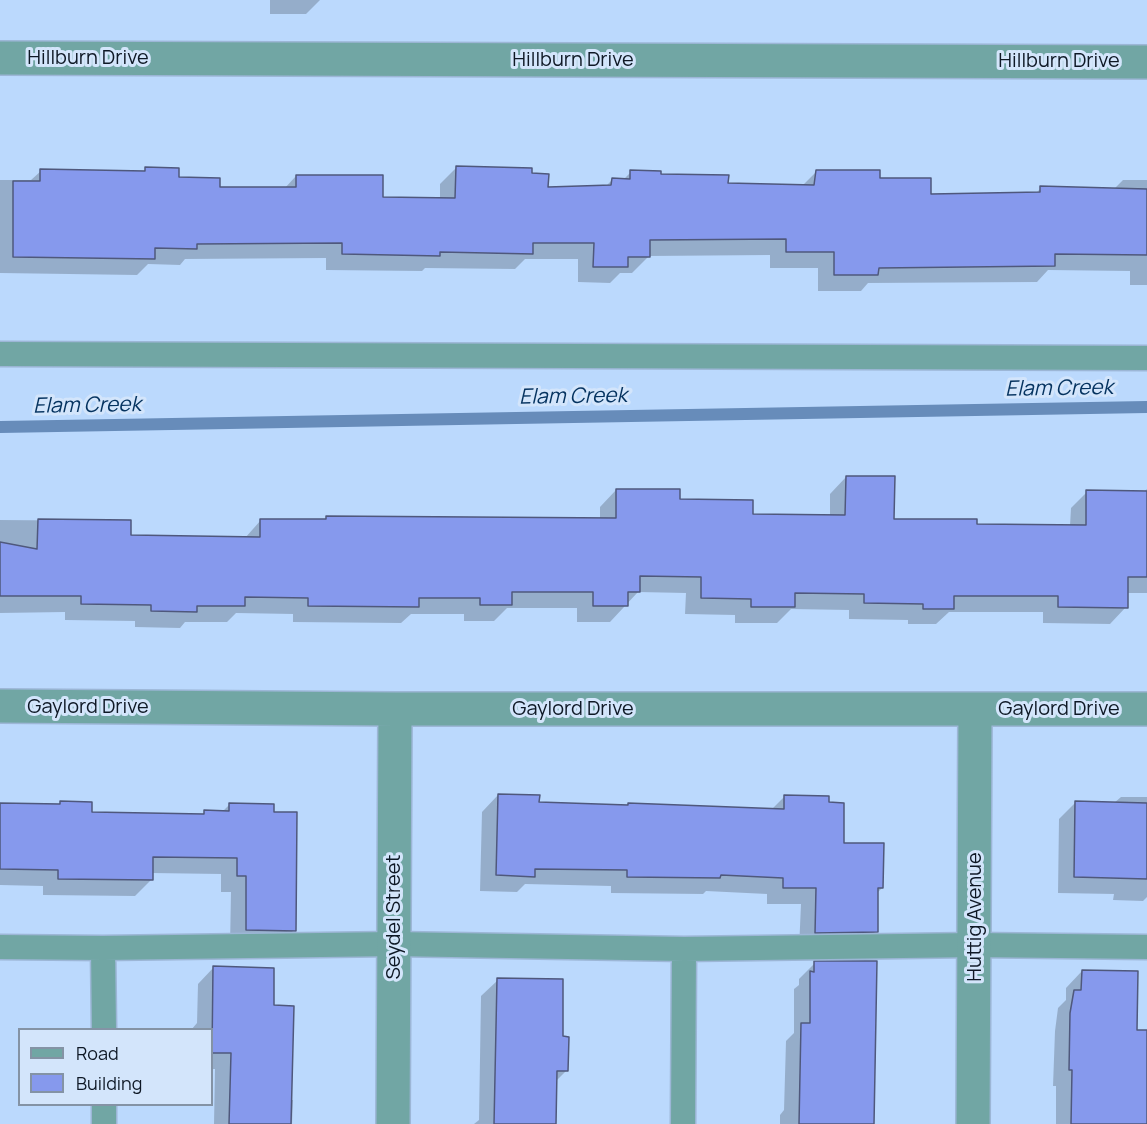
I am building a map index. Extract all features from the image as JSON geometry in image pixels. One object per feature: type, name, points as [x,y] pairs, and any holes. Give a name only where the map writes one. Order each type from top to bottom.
[{"type":"street","name":"Hillburn Drive","points":[[0,58],[1147,62]]},
{"type":"street","name":"Gaylord Drive","points":[[0,706],[395,709],[1147,708]]},
{"type":"street","name":"Seydel Street","points":[[393,1124],[395,709]]},
{"type":"street","name":"Huttig Avenue","points":[[973,1124],[975,709]]},
{"type":"lane","points":[[0,354],[1147,358]]},
{"type":"lane","points":[[0,947],[394,944],[684,949],[975,945],[1147,947]]},
{"type":"lane","points":[[103,948],[104,1028]]},
{"type":"lane","points":[[683,1124],[684,949]]},
{"type":"lane","points":[[104,1106],[104,1124]]},
{"type":"building","points":[[456,166],[532,168],[532,173],[549,174],[548,187],[611,185],[612,178],[630,179],[630,170],[661,171],[661,174],[729,175],[728,183],[814,185],[816,170],[880,170],[880,178],[931,178],[931,194],[1040,192],[1040,186],[1147,189],[1147,255],[1055,254],[1055,266],[879,268],[878,275],[834,275],[834,252],[786,252],[786,239],[650,240],[650,257],[628,257],[628,267],[593,267],[594,243],[533,243],[533,254],[440,252],[440,256],[342,254],[342,243],[197,244],[197,249],[155,248],[155,259],[13,257],[13,181],[40,181],[40,169],[145,171],[145,167],[179,168],[179,177],[220,178],[220,187],[296,187],[296,175],[383,175],[383,197],[455,198]]},
{"type":"building","points":[[846,476],[895,476],[894,519],[977,519],[977,524],[1086,525],[1086,490],[1147,491],[1147,577],[1128,577],[1128,608],[1058,607],[1058,596],[954,596],[954,609],[923,609],[923,604],[864,603],[864,594],[795,593],[795,607],[751,607],[751,599],[701,598],[701,577],[640,576],[640,592],[628,592],[628,606],[593,606],[593,592],[512,592],[512,605],[480,605],[480,598],[419,598],[419,607],[308,606],[308,598],[245,597],[245,606],[197,606],[197,612],[151,611],[151,605],[81,604],[81,596],[0,596],[0,542],[37,549],[38,519],[131,520],[131,535],[260,537],[260,519],[326,519],[326,516],[616,518],[616,489],[680,489],[680,499],[753,500],[753,514],[845,515]]},
{"type":"building","points":[[498,794],[540,795],[539,802],[784,809],[784,795],[829,796],[829,802],[844,803],[844,843],[884,843],[883,888],[878,888],[878,932],[815,933],[816,888],[783,888],[783,878],[721,875],[720,878],[627,877],[627,870],[535,869],[535,877],[496,875]]},
{"type":"building","points":[[60,801],[92,802],[92,812],[204,814],[204,810],[229,811],[229,803],[274,804],[274,812],[297,812],[296,931],[246,930],[246,876],[237,876],[237,858],[153,857],[153,880],[58,879],[58,870],[0,869],[0,803],[60,804]]},
{"type":"building","points":[[1075,801],[1147,803],[1147,879],[1074,877]]},
{"type":"building","points":[[814,961],[877,961],[874,1124],[799,1124],[801,1023],[810,1023],[810,971],[814,972]]},
{"type":"building","points":[[213,966],[274,968],[274,1005],[294,1006],[291,1124],[229,1124],[231,1053],[213,1053]]},
{"type":"building","points":[[1082,970],[1138,971],[1137,1030],[1147,1030],[1147,1124],[1071,1124],[1070,1013],[1074,990],[1081,990]]},
{"type":"building","points":[[497,978],[563,979],[563,1036],[569,1037],[568,1071],[557,1071],[556,1124],[494,1124]]},
{"type":"waterway","name":"Elam Creek","points":[[0,427],[1147,407]]}]
